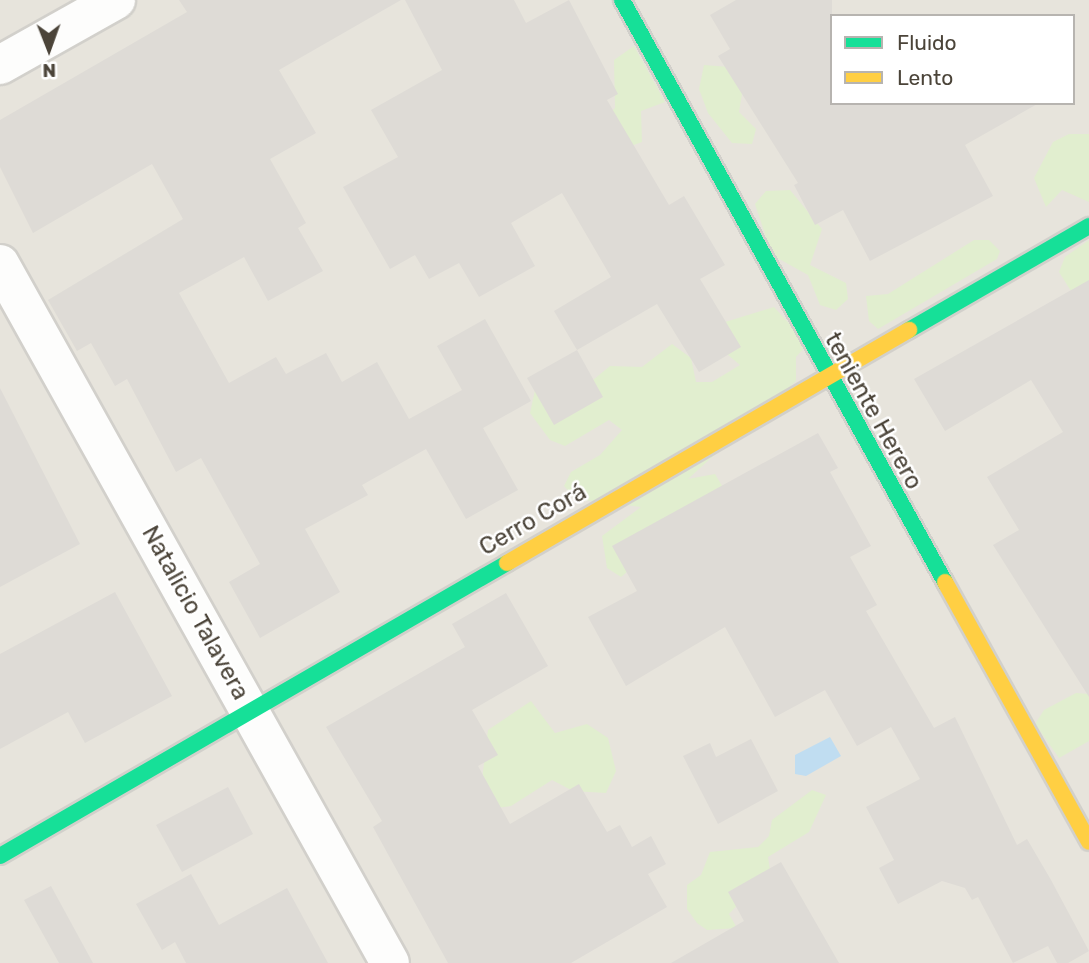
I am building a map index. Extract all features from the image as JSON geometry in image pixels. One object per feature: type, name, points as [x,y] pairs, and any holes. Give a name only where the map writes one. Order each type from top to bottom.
[{"type":"street","points":[[0,65],[116,0]]},
{"type":"street","name":"teniente Herero","points":[[622,0],[827,376],[1089,842]]},
{"type":"street","name":"Cerro Corá","points":[[0,856],[1089,226]]},
{"type":"street","name":"Natalicio Talavera","points":[[0,264],[390,963]]},
{"type":"shaded area","points":[[0,0],[1089,0],[1089,963],[0,963]]},
{"type":"green space","points":[[634,46],[665,102],[641,111],[642,142],[620,150],[603,120],[615,108],[614,60]]},
{"type":"green space","points":[[704,65],[729,67],[743,88],[739,112],[756,129],[752,144],[732,143],[708,113],[699,89]]},
{"type":"green space","points":[[1069,134],[1089,134],[1089,202],[1062,190],[1046,207],[1034,178],[1053,142]]},
{"type":"green space","points":[[790,190],[822,229],[810,265],[846,283],[848,299],[836,310],[820,305],[808,275],[772,255],[755,204],[766,191]]},
{"type":"green space","points":[[974,240],[989,240],[1000,251],[997,259],[878,329],[869,321],[866,296],[888,294]]},
{"type":"green space","points":[[1089,240],[1089,297],[1071,291],[1059,272],[1065,257]]},
{"type":"green space","points":[[774,307],[808,344],[796,357],[796,381],[688,479],[715,474],[724,489],[621,577],[607,568],[602,536],[641,507],[576,499],[564,486],[571,472],[600,455],[622,430],[609,420],[565,446],[550,440],[530,413],[537,381],[593,380],[610,366],[642,367],[672,344],[691,358],[696,382],[712,382],[740,365],[709,339],[722,323]]},
{"type":"green space","points":[[1076,693],[1089,694],[1089,741],[1059,758],[1035,724],[1044,710]]},
{"type":"green space","points":[[531,701],[555,733],[587,724],[608,738],[616,771],[606,793],[573,791],[552,780],[511,806],[496,808],[482,780],[488,730]]},
{"type":"green space","points":[[812,790],[826,795],[809,832],[768,857],[770,870],[729,914],[737,928],[707,930],[697,923],[687,909],[687,885],[701,875],[710,852],[758,847],[769,836],[772,820]]},
{"type":"water","points":[[830,737],[841,756],[806,776],[795,774],[795,755]]},
{"type":"building","points":[[179,0],[401,0],[279,70],[316,133],[270,159],[306,223],[298,228],[323,271],[268,301],[244,257],[179,293],[229,383],[276,357],[286,374],[326,353],[342,382],[377,362],[409,419],[462,390],[437,346],[485,319],[531,401],[483,428],[518,490],[466,519],[426,449],[362,485],[368,495],[305,529],[340,592],[260,638],[229,582],[260,564],[201,458],[176,472],[127,379],[115,386],[91,343],[77,351],[48,300],[183,219],[152,164],[33,233],[0,167],[0,120],[187,12]]},
{"type":"building","points":[[405,0],[514,0],[526,23],[569,0],[618,94],[607,100],[669,205],[684,196],[725,265],[700,279],[741,347],[699,372],[657,304],[577,350],[554,311],[611,277],[562,193],[511,223],[535,266],[479,297],[459,263],[429,279],[415,255],[390,269],[343,187],[398,157],[371,110],[442,70]]},
{"type":"building","points":[[736,0],[832,0],[830,105],[1035,105],[965,145],[993,196],[870,261],[843,210],[815,225],[794,185],[798,183],[718,56],[730,49],[710,15]]},
{"type":"building","points":[[1089,280],[1089,697],[993,545],[1019,530],[987,477],[1063,432],[1031,380],[945,431],[914,379]]},
{"type":"building","points":[[577,350],[603,397],[554,425],[527,378]]},
{"type":"building","points":[[0,388],[80,544],[0,587]]},
{"type":"building","points":[[818,433],[838,468],[830,472],[871,546],[850,557],[877,605],[866,611],[934,728],[955,717],[1017,845],[1027,839],[1051,880],[1089,951],[1068,963],[1057,963],[1048,946],[1013,963],[978,897],[972,900],[965,888],[942,881],[898,904],[879,868],[894,860],[866,807],[920,779],[891,727],[857,746],[825,690],[775,717],[725,627],[626,686],[588,617],[637,591],[612,546]]},
{"type":"building","points":[[115,592],[172,696],[85,743],[68,712],[0,749],[0,654]]},
{"type":"building","points":[[506,593],[548,666],[472,710],[498,755],[478,766],[510,824],[579,784],[607,832],[620,825],[632,847],[651,836],[666,864],[648,874],[667,907],[571,963],[448,963],[373,827],[382,821],[326,727],[465,647],[452,624]]},
{"type":"building","points":[[751,739],[778,791],[718,824],[683,756],[710,743],[716,757]]},
{"type":"building","points":[[228,787],[253,834],[182,872],[156,825]]},
{"type":"building","points":[[781,862],[839,963],[671,963],[744,921],[728,892]]},
{"type":"building","points":[[191,874],[219,925],[287,888],[328,963],[186,963],[175,942],[162,950],[136,904]]},
{"type":"building","points":[[51,886],[93,963],[59,963],[24,900]]},
{"type":"traffic: fast","points":[[622,0],[945,582]]},
{"type":"traffic: fast","points":[[909,330],[1089,226]]},
{"type":"traffic: fast","points":[[0,856],[507,563]]},
{"type":"traffic: slow","points":[[507,563],[909,330]]},
{"type":"traffic: slow","points":[[945,582],[1089,842]]}]
